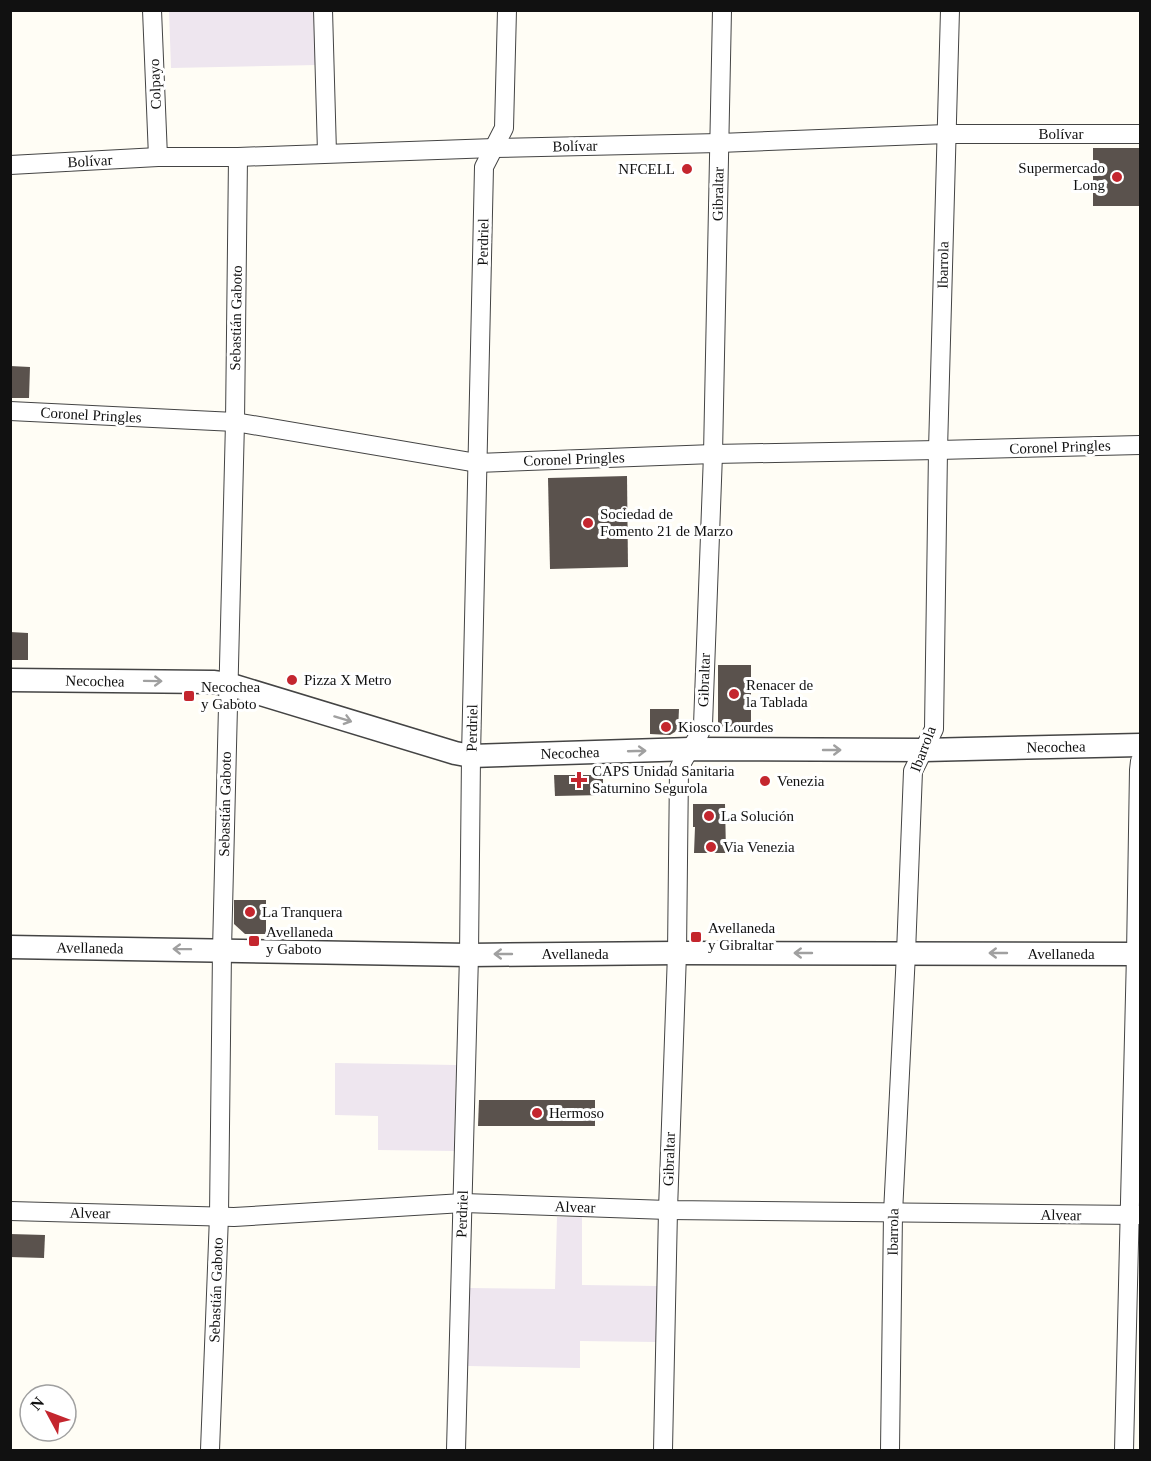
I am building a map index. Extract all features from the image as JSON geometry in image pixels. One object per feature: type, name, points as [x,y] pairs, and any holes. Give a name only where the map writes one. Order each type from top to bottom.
[{"type":"street","name":"Colpayo","points":[[152,10],[158,157]]},
{"type":"street","points":[[323,10],[327,153]]},
{"type":"street","name":"Perdriel","points":[[456,1450],[469,955],[484,167],[504,128],[507,10]]},
{"type":"street","name":"Gibraltar","points":[[663,1450],[677,953],[679,769],[700,735],[703,725],[713,454],[722,10]]},
{"type":"street","name":"Ibarrola","points":[[890,1450],[893,1213],[913,771],[934,729],[938,450],[950,10]]},
{"type":"street","name":"Bolívar","points":[[10,165],[158,157],[238,157],[718,143],[946,134],[1140,134]]},
{"type":"street","name":"Sebastián Gaboto","points":[[210,1450],[219,1216],[238,157]]},
{"type":"street","name":"Coronel Pringles","points":[[10,411],[235,422],[477,463],[713,454],[1140,445]]},
{"type":"street","name":"Necochea","points":[[10,680],[228,684],[471,756],[690,749],[924,750],[1140,745]]},
{"type":"street","points":[[1124,1450],[1136,1215],[1140,761]]},
{"type":"street","name":"Avellaneda","points":[[10,947],[469,955],[1138,954]]},
{"type":"street","name":"Alvear","points":[[10,1211],[234,1217],[463,1203],[668,1210],[1136,1215]]},
{"type":"shaded area","points":[[169,11],[315,11],[317,65],[171,68]]},
{"type":"shaded area","points":[[335,1063],[456,1065],[454,1151],[378,1150],[378,1116],[335,1115]]},
{"type":"shaded area","points":[[557,1217],[582,1217],[582,1285],[658,1286],[656,1342],[580,1341],[580,1368],[468,1366],[469,1288],[555,1289]]},
{"type":"building","name":"Supermercado Long","points":[[1093,148],[1140,148],[1140,206],[1093,206]]},
{"type":"building","points":[[10,366],[30,367],[29,398],[10,398]]},
{"type":"building","name":"Sociedad de Fomento 21 de Marzo","points":[[627,476],[628,567],[550,569],[548,478]]},
{"type":"building","points":[[10,632],[28,633],[28,660],[10,660]]},
{"type":"building","name":"Renacer de la Tablada","points":[[718,665],[751,665],[751,732],[727,732],[718,723]]},
{"type":"building","points":[[650,709],[679,709],[678,730],[670,735],[650,734]]},
{"type":"building","points":[[554,775],[603,775],[603,795],[555,796]]},
{"type":"building","points":[[693,804],[725,804],[726,853],[694,853]]},
{"type":"building","name":"La Tranquera","points":[[234,900],[266,900],[266,934],[245,934],[234,924]]},
{"type":"building","name":"Hermoso","points":[[479,1100],[595,1100],[595,1126],[478,1126]]},
{"type":"building","points":[[10,1234],[45,1235],[44,1258],[10,1257]]},
{"type":"place","name":"NFCELL","points":[[687,169]]},
{"type":"place","name":"Supermercado Long","points":[[1117,177]]},
{"type":"place","name":"Sociedad de Fomento 21 de Marzo","points":[[588,523]]},
{"type":"place","name":"Pizza X Metro","points":[[292,680]]},
{"type":"place","name":"Renacer de la Tablada","points":[[734,694]]},
{"type":"place","name":"Necochea y Gaboto","points":[[189,696]]},
{"type":"place","name":"Kiosco Lourdes","points":[[666,727]]},
{"type":"place","name":"CAPS Unidad Sanitaria Saturnino Segurola","points":[[579,780]]},
{"type":"place","name":"Venezia","points":[[765,781]]},
{"type":"place","name":"La Solución","points":[[709,816]]},
{"type":"place","name":"Via Venezia","points":[[711,847]]},
{"type":"place","name":"La Tranquera","points":[[250,912]]},
{"type":"place","name":"Avellaneda y Gibraltar","points":[[696,937]]},
{"type":"place","name":"Avellaneda y Gaboto","points":[[254,941]]},
{"type":"place","name":"Hermoso","points":[[537,1113]]}]
